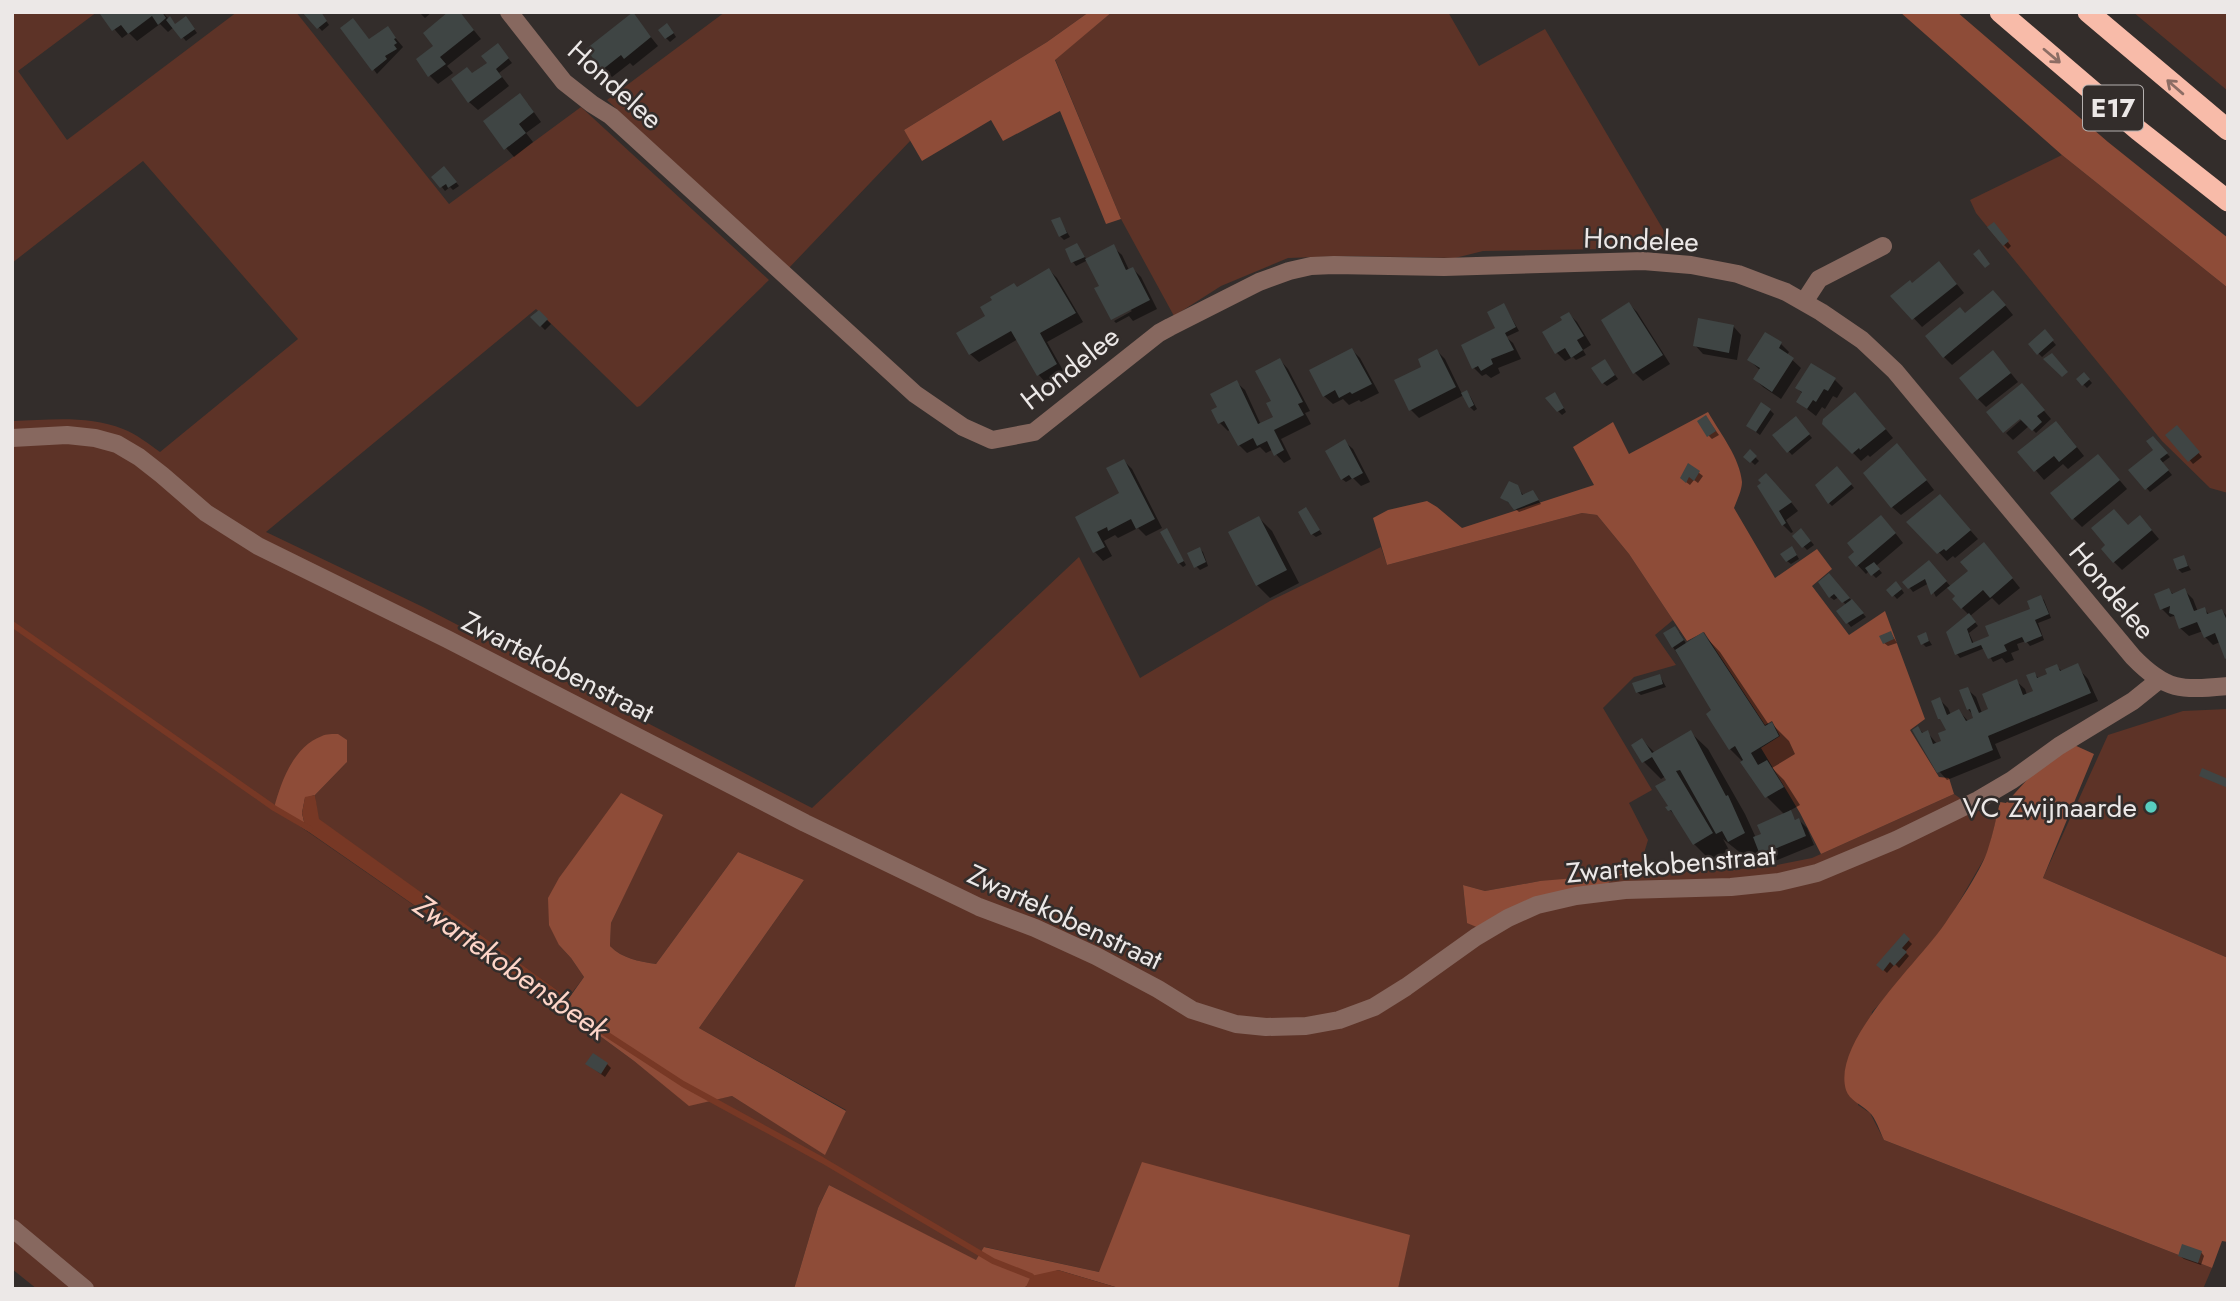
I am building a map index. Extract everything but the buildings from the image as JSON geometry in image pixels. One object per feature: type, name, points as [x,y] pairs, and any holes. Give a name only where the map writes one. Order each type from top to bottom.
[{"type":"highway","name":"E17","points":[[2000,12],[2138,130],[2228,201]]},
{"type":"highway","name":"E17","points":[[2088,12],[2228,130]]},
{"type":"street","name":"Hondelee","points":[[509,12],[564,82],[611,116],[915,394],[963,427],[992,440],[1034,432],[1159,333],[1197,312],[1259,282],[1311,266],[1444,267],[1643,261],[1691,265],[1738,274],[1786,292],[1804,302],[1862,340],[1895,371],[2148,673],[2172,686],[2188,689],[2228,686]]},
{"type":"street","points":[[1804,302],[1819,279],[1884,246]]},
{"type":"street","name":"Zwartekobenstraat","points":[[12,438],[67,435],[117,444],[139,457],[206,513],[258,546],[447,639],[805,823],[979,907],[1035,928],[1096,956],[1192,1010],[1236,1024],[1266,1027],[1306,1026],[1339,1020],[1374,1007],[1476,937],[1537,905],[1576,896],[1625,890],[1731,887],[1779,882],[1817,873],[1896,840],[1978,800],[2133,701],[2159,680]]},
{"type":"street","points":[[12,1228],[85,1289]]},
{"type":"shaded area","points":[[12,12],[97,12],[18,71],[67,140],[237,12],[296,12],[449,204],[581,107],[769,280],[637,407],[536,309],[266,532],[423,607],[812,808],[1079,557],[1140,678],[1270,601],[1381,547],[1387,565],[1582,513],[1597,515],[1629,554],[1673,620],[1655,635],[1676,665],[1634,677],[1603,708],[1652,790],[1629,803],[1648,840],[1638,873],[1730,870],[1812,858],[1954,794],[1985,815],[1997,816],[1988,852],[1948,921],[1872,1012],[1858,1105],[1870,1113],[1884,1140],[2212,1268],[2203,1289],[1398,1289],[1409,1235],[1099,1272],[985,1247],[976,1261],[829,1185],[818,1208],[794,1289],[37,1289],[12,1269],[12,421],[68,419],[96,422],[128,431],[160,452],[298,339],[143,161],[12,263]],"holes":[[[347,762],[315,795],[318,819],[568,998],[584,977],[559,945],[662,815],[611,923],[610,946],[626,957],[656,964],[738,852],[804,880],[699,1028],[846,1110],[825,1154],[732,1096],[689,1105],[562,1008],[275,809]],[[1540,881],[1467,923],[1463,885],[1485,891]]]},
{"type":"shaded area","points":[[725,12],[1089,12],[1047,42],[904,130],[911,140],[787,270],[607,100]]},
{"type":"shaded area","points":[[1089,12],[1112,12],[1055,60],[1121,219],[1106,224],[1060,111],[1003,141],[991,120],[922,161],[904,130],[1047,42]]},
{"type":"shaded area","points":[[1112,12],[1448,12],[1479,66],[1545,29],[1674,248],[1483,251],[1455,258],[1288,258],[1221,286],[1174,316],[1121,219],[1055,59]]},
{"type":"shaded area","points":[[1900,12],[1957,12],[2108,142],[2228,238],[2228,288],[2062,155]]},
{"type":"shaded area","points":[[2133,12],[2228,12],[2228,91]]},
{"type":"shaded area","points":[[2062,155],[2228,288],[2228,493],[2210,488],[2162,441],[1976,213],[1970,200]]},
{"type":"shaded area","points":[[1708,412],[1734,455],[1740,473],[1742,485],[1734,508],[1775,578],[1817,549],[1832,569],[1812,586],[1849,635],[1885,611],[1925,719],[1910,730],[1939,777],[1949,778],[1954,794],[1821,854],[1761,748],[1780,736],[1772,721],[1765,725],[1704,632],[1687,641],[1629,554],[1597,515],[1582,513],[1387,565],[1373,518],[1388,510],[1427,501],[1462,528],[1594,485],[1573,447],[1613,422],[1629,454]]},
{"type":"shaded area","name":"VC Zwijnaarde","points":[[2228,709],[2228,958],[2043,878],[2108,735],[2183,711]]},
{"type":"shaded area","points":[[338,734],[347,740],[347,762],[315,795],[305,798],[302,813],[306,830],[274,808],[280,787],[303,748],[322,736]]},
{"type":"shaded area","points":[[2072,744],[2094,754],[2043,878],[2228,958],[2228,1242],[2222,1241],[2212,1268],[1884,1140],[1876,1121],[1846,1090],[1845,1070],[1852,1048],[1882,1001],[1936,936],[1970,885],[1985,857],[2000,802],[2006,803],[2034,772]]},
{"type":"shaded area","points":[[621,793],[663,815],[611,923],[610,946],[626,957],[656,964],[738,852],[804,880],[699,1028],[846,1111],[825,1155],[732,1096],[689,1106],[562,1008],[584,977],[559,945],[549,925],[548,898],[559,878]]},
{"type":"shaded area","points":[[1623,874],[1603,886],[1479,928],[1467,923],[1463,885],[1485,891],[1540,881]]},
{"type":"shaded area","points":[[1142,1162],[1410,1235],[1398,1289],[1122,1289],[1058,1270],[1025,1289],[794,1289],[818,1208],[829,1185],[976,1260],[984,1247],[1099,1272]]},
{"type":"water","points":[[315,795],[319,819],[568,998],[562,1008],[306,830],[302,813],[305,797]]},
{"type":"water","points":[[1058,1270],[1122,1289],[1025,1289],[1031,1276]]},
{"type":"waterway","name":"Zwartekobensbeek","points":[[12,624],[274,808],[310,829]]},
{"type":"waterway","name":"Zwartekobensbeek","points":[[557,1002],[683,1084],[822,1160],[993,1261],[1031,1276]]},
{"type":"place","name":"VC Zwijnaarde","points":[[2151,807]]}]
